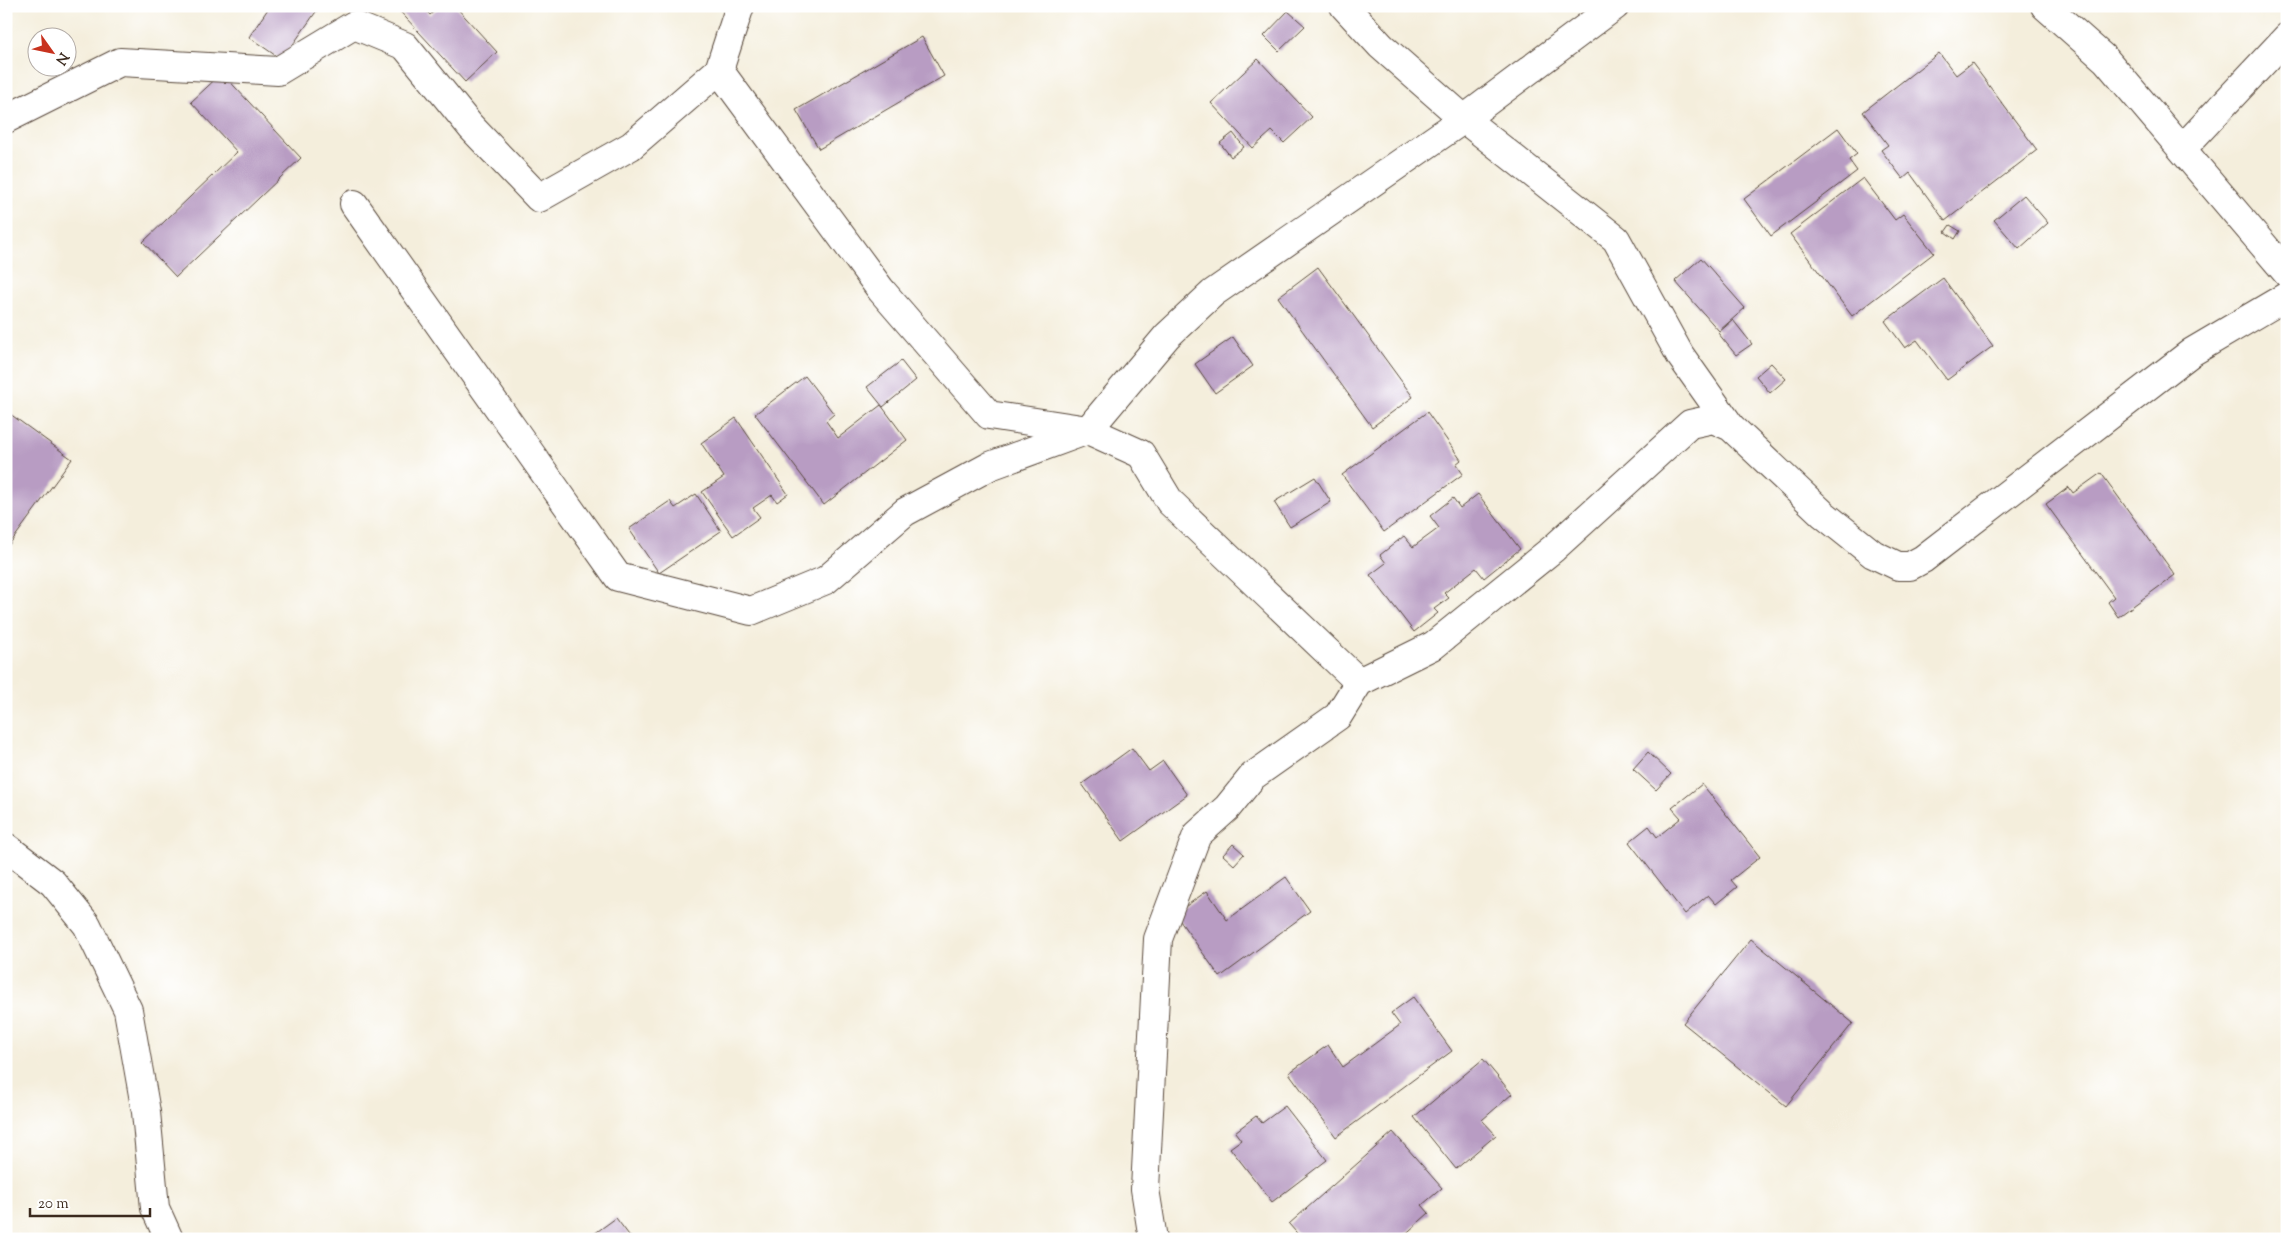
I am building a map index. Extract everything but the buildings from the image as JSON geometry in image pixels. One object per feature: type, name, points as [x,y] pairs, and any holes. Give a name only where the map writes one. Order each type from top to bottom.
[{"type":"street","points":[[6,119],[120,62],[278,71],[354,25],[405,46],[471,127],[539,198],[631,146],[720,70],[740,6]]},
{"type":"street","points":[[1344,6],[1381,46],[1464,119],[1616,239],[1680,355],[1731,427],[1823,514],[1873,554],[1898,566],[1910,566],[1923,559],[2192,352],[2287,296]]},
{"type":"street","points":[[354,204],[618,577],[751,610],[826,580],[905,512],[990,466],[1088,430],[1167,336],[1214,293],[1464,119],[1615,6]]},
{"type":"street","points":[[2045,6],[2106,60],[2287,274]]},
{"type":"street","points":[[2182,149],[2287,36]]},
{"type":"street","points":[[720,70],[881,290],[989,415],[1088,430],[1140,454],[1170,502],[1359,682]]},
{"type":"street","points":[[1153,1239],[1145,1190],[1158,938],[1197,835],[1226,808],[1253,776],[1338,716],[1359,682],[1434,645],[1554,548],[1690,424],[1713,419],[1731,427]]},
{"type":"street","points":[[6,847],[53,883],[87,925],[128,1010],[146,1112],[155,1208],[169,1239]]}]
